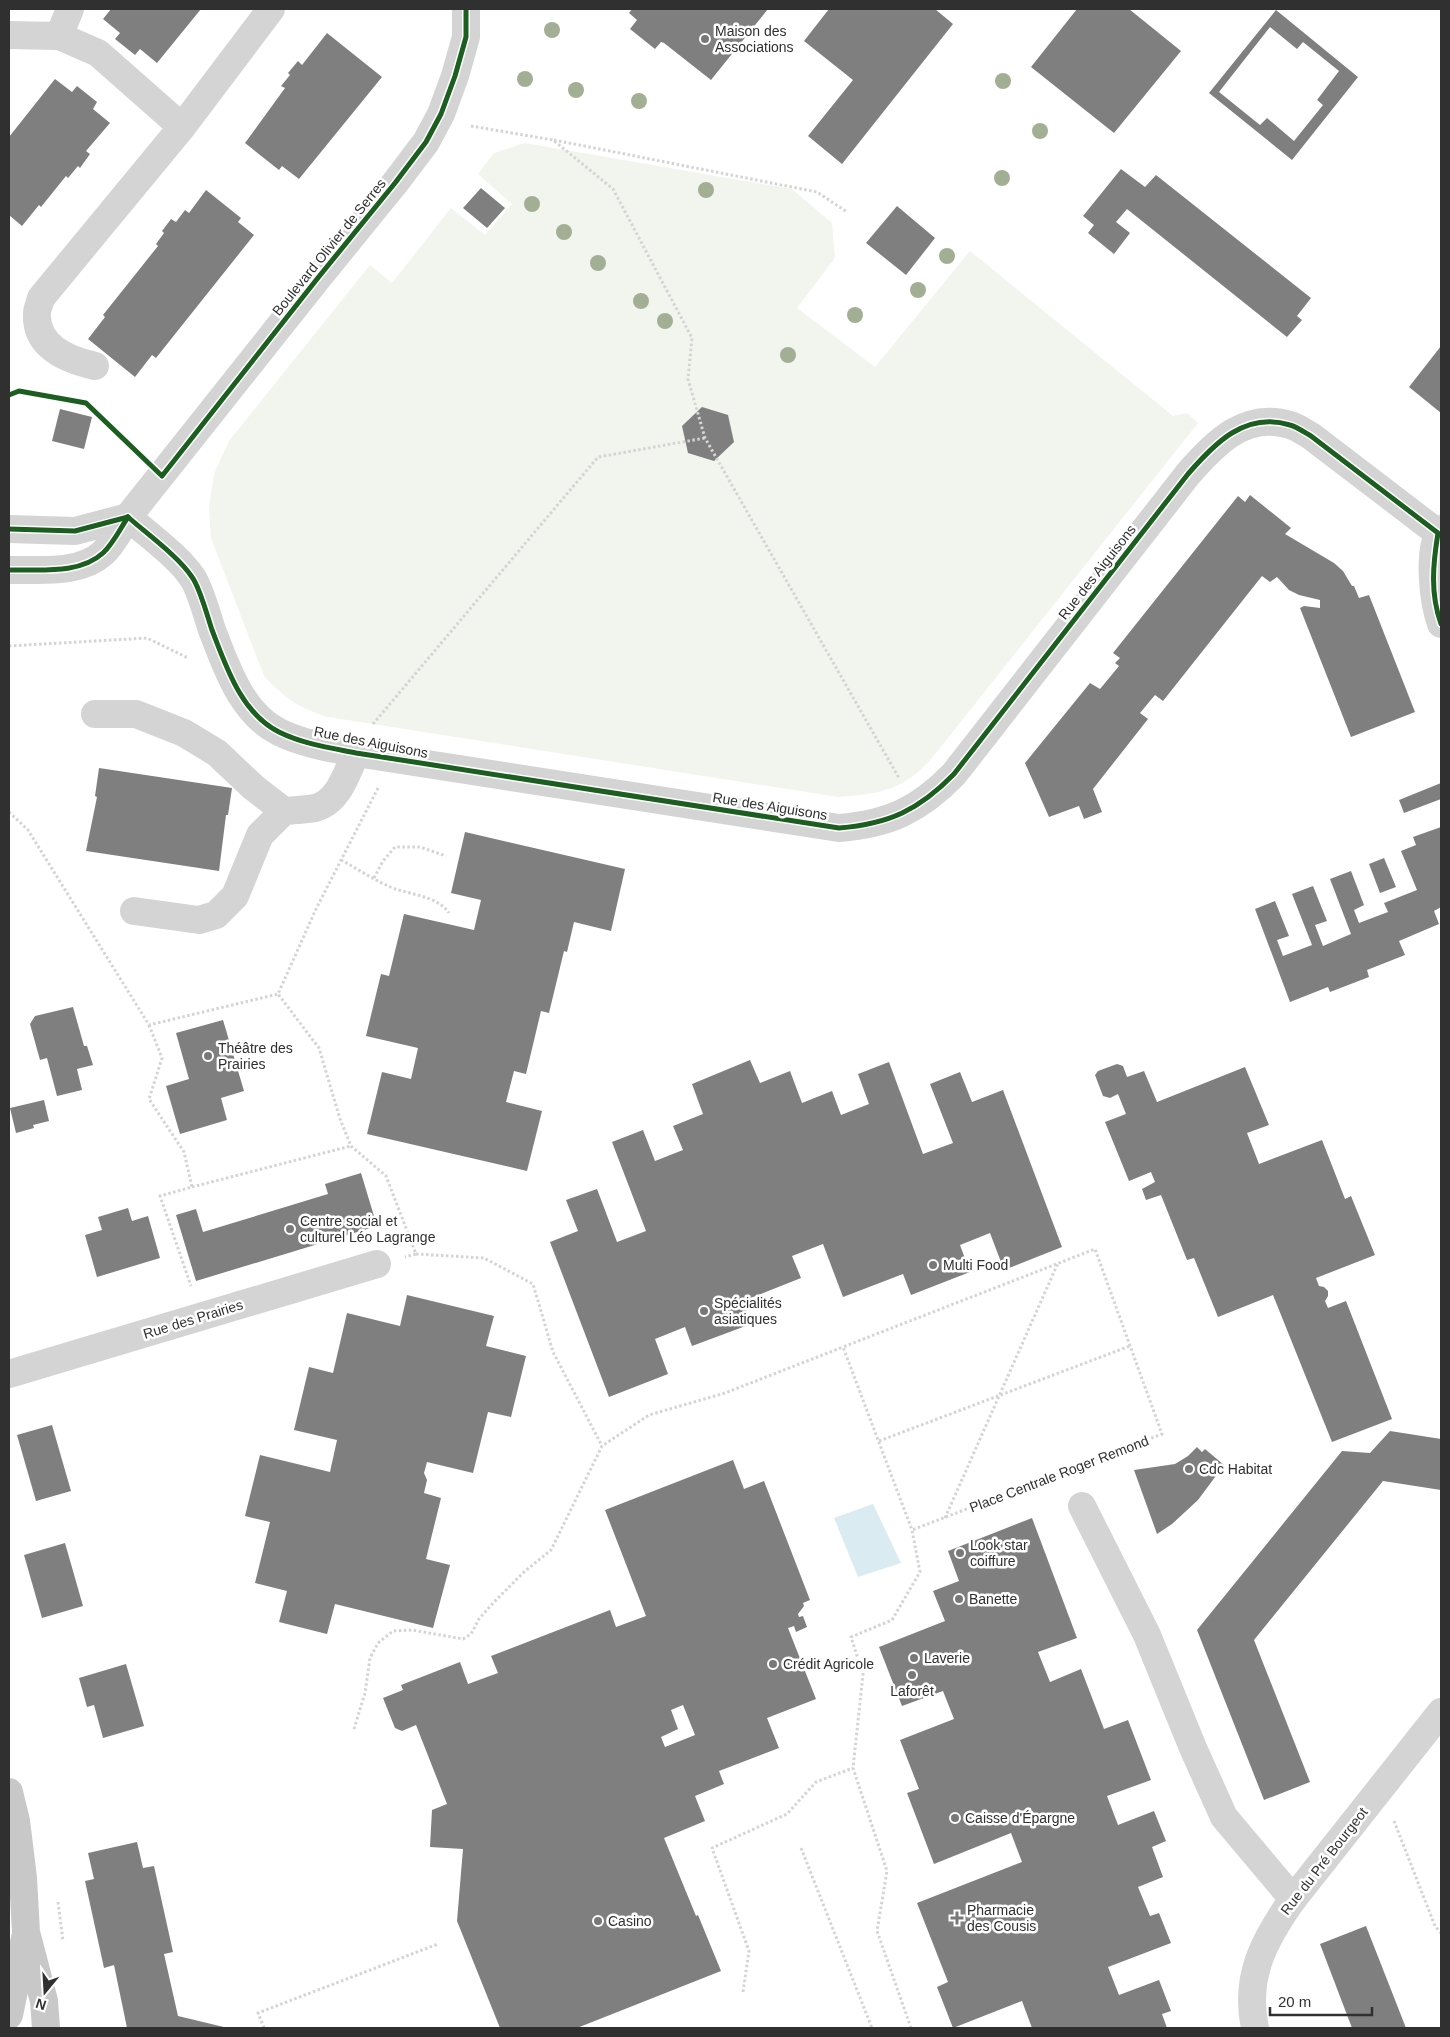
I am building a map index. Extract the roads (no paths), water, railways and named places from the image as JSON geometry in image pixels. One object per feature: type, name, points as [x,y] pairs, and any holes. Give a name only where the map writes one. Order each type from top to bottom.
[{"type":"main road","points":[[9,1792],[16,1821],[23,1878],[26,1932],[44,2001],[46,2028]]},
{"type":"main road","points":[[9,2015],[26,1932]]},
{"type":"street","points":[[59,36],[70,9]]},
{"type":"street","points":[[95,366],[63,357],[52,348],[40,333],[37,314],[41,298],[182,127],[271,9]]},
{"type":"street","name":"Boulevard Olivier de Serres","points":[[9,570],[63,569],[90,564],[105,552],[128,517],[426,142],[438,120],[455,76],[466,37],[466,9]]},
{"type":"street","points":[[9,36],[59,36],[98,53],[182,127]]},
{"type":"street","name":"Rue des Aiguisons","points":[[128,517],[192,577],[237,689],[254,713],[278,732],[317,745],[356,753],[839,828],[866,826],[892,819],[936,792],[954,774],[1188,474],[1212,447],[1228,434],[1257,423],[1273,421],[1291,425],[1310,436],[1440,531]]},
{"type":"street","points":[[9,529],[75,531],[128,517]]},
{"type":"street","points":[[1440,531],[1433,560],[1432,589],[1441,624]]},
{"type":"street","points":[[94,714],[136,714],[184,733],[217,753],[253,787],[284,811]]},
{"type":"street","points":[[134,911],[199,920],[216,915],[235,896],[260,835],[284,811],[316,808],[330,801],[338,791],[356,753]]},
{"type":"street","name":"Rue des Prairies","points":[[9,1374],[376,1264]]},
{"type":"street","points":[[1082,1506],[1147,1635],[1192,1748],[1224,1817],[1293,1899]]},
{"type":"street","name":"Rue du Pré Bourgeot","points":[[1255,2028],[1251,2010],[1253,1983],[1259,1956],[1271,1930],[1293,1899],[1441,1712]]},
{"type":"place","name":"Maison des Associations","points":[[705,39]]},
{"type":"place","name":"Théâtre des Prairies","points":[[208,1056]]},
{"type":"place","name":"Centre social et culturel Léo Lagrange","points":[[290,1229]]},
{"type":"place","name":"Multi Food","points":[[933,1265]]},
{"type":"place","name":"Spécialités asiatiques","points":[[704,1311]]},
{"type":"place","name":"Cdc Habitat","points":[[1189,1469]]},
{"type":"place","name":"Look star coiffure","points":[[960,1553]]},
{"type":"place","name":"Banette","points":[[959,1599]]},
{"type":"place","name":"Laverie","points":[[914,1658]]},
{"type":"place","name":"Crédit Agricole","points":[[773,1664]]},
{"type":"place","name":"Laforêt","points":[[912,1675]]},
{"type":"place","name":"Caisse d'Épargne","points":[[955,1818]]},
{"type":"place","name":"Pharmacie des Cousis","points":[[957,1918]]},
{"type":"place","name":"Casino","points":[[598,1921]]}]
